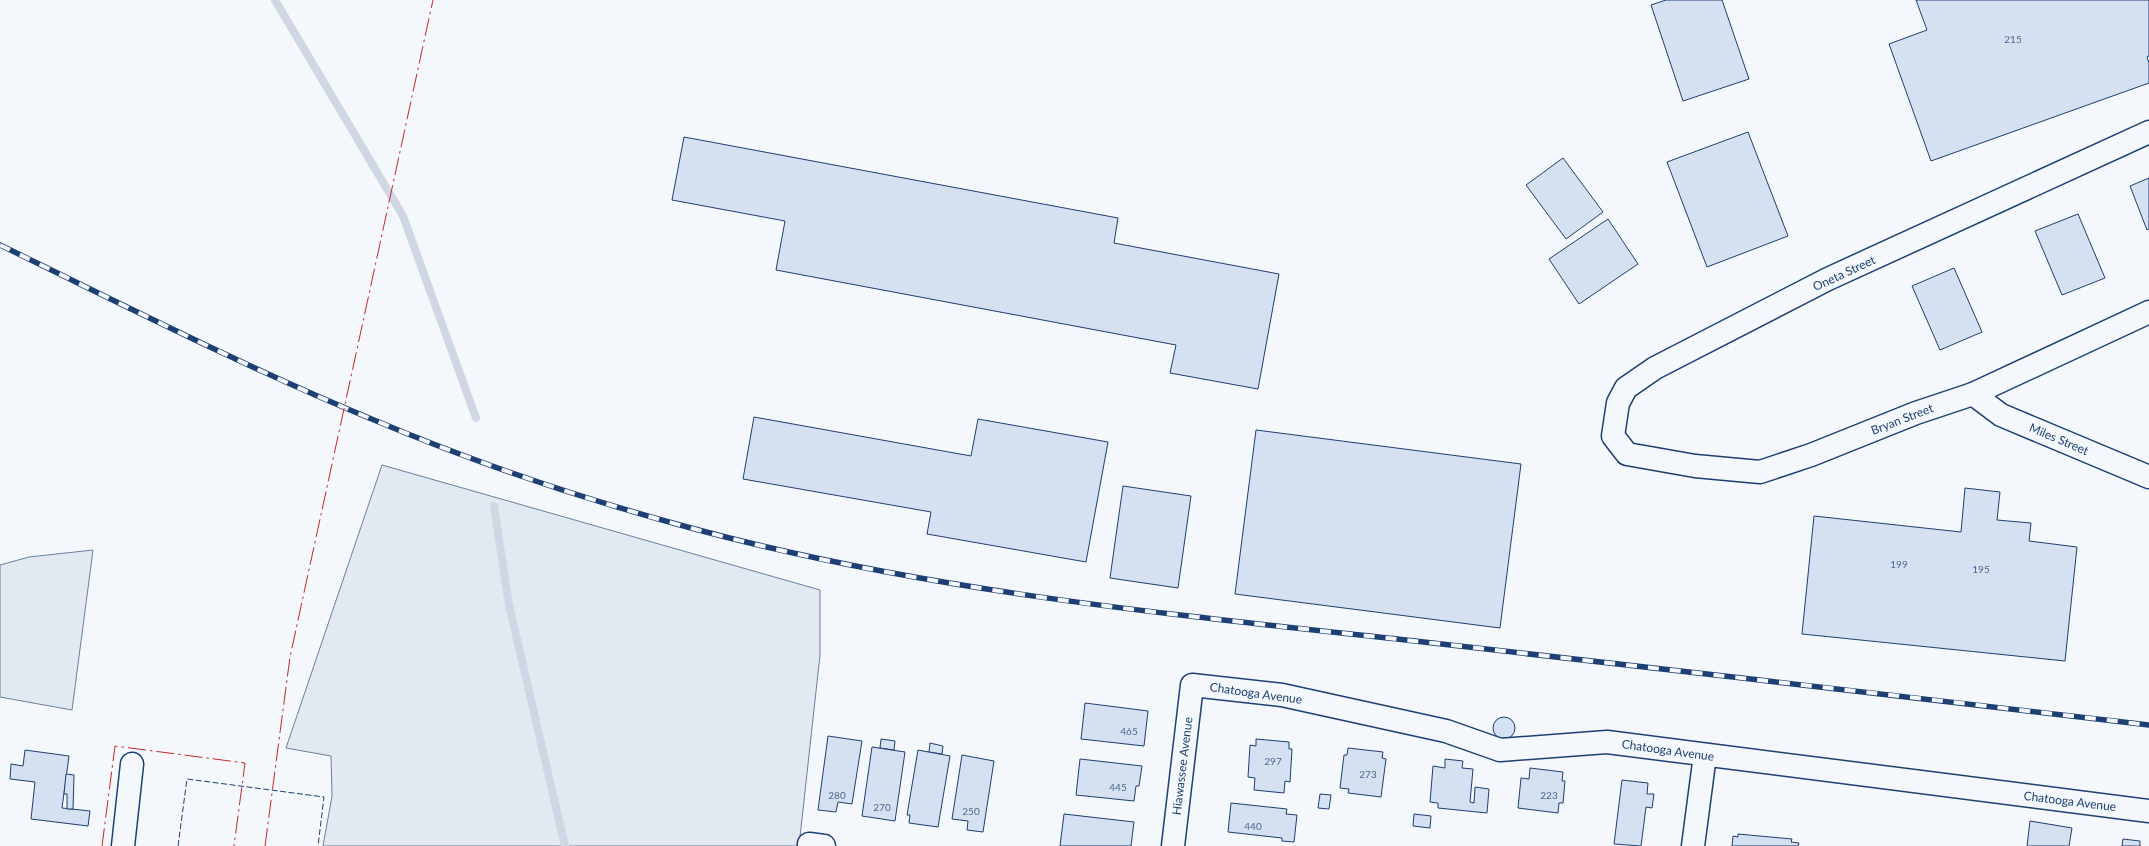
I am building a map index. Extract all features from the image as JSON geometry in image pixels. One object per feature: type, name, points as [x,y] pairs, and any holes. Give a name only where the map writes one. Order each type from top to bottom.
[{"type":"street","name":"Oneta Street","points":[[1643,457],[1627,454],[1613,436],[1614,420],[1618,403],[1626,388],[1655,368],[1828,279],[2149,132]]},
{"type":"street","name":"Bryan Street","points":[[1643,457],[1695,466],[1760,472],[1811,455],[1916,413],[1973,394],[2149,312]]},
{"type":"street","name":"Miles Street","points":[[1973,394],[2001,415],[2149,477]]},
{"type":"street","name":"Chatooga Avenue","points":[[1192,685],[1282,695],[1446,731],[1500,750],[1607,742],[2149,812]]},
{"type":"street","name":"Hiawassee Avenue","points":[[1172,846],[1192,685]]},
{"type":"street","points":[[1693,846],[1705,755]]},
{"type":"street","points":[[123,846],[132,764]]},
{"type":"shaded area","points":[[382,465],[820,590],[820,655],[799,846],[323,846],[332,796],[331,756],[286,748]]},
{"type":"shaded area","points":[[93,550],[72,710],[0,697],[0,565],[29,557]]},
{"type":"building","points":[[1666,0],[1722,0],[1749,79],[1683,101],[1651,5]]},
{"type":"building","points":[[1916,0],[2149,0],[2149,56],[2147,57],[2149,63],[2149,83],[1931,161],[1889,44],[1927,30]]},
{"type":"building","points":[[1748,132],[1788,236],[1707,267],[1667,162]]},
{"type":"building","points":[[684,137],[1118,218],[1114,243],[1279,274],[1258,389],[1170,373],[1176,345],[776,270],[785,221],[672,200]]},
{"type":"building","points":[[1563,158],[1603,212],[1566,239],[1526,185]]},
{"type":"building","points":[[2149,178],[2149,229],[2147,230],[2130,186]]},
{"type":"building","points":[[2078,214],[2105,278],[2062,295],[2035,231]]},
{"type":"building","points":[[1608,219],[1638,264],[1579,304],[1549,259]]},
{"type":"building","points":[[1954,268],[1982,332],[1940,350],[1912,286]]},
{"type":"building","points":[[754,417],[971,456],[978,419],[1108,442],[1086,562],[927,534],[931,512],[743,479]]},
{"type":"building","points":[[1256,430],[1521,464],[1500,628],[1235,594]]},
{"type":"building","points":[[1123,486],[1191,496],[1178,588],[1110,578]]},
{"type":"building","points":[[1965,488],[2000,492],[1997,520],[2031,523],[2029,541],[2077,547],[2065,661],[1802,634],[1814,516],[1961,532]]},
{"type":"building","points":[[1085,703],[1148,711],[1144,746],[1081,739]]},
{"type":"building","points":[[1500,717],[1508,717],[1515,724],[1515,732],[1508,739],[1500,739],[1493,732],[1493,724]]},
{"type":"building","points":[[828,736],[862,741],[852,804],[838,802],[836,812],[818,810]]},
{"type":"building","points":[[881,739],[895,741],[894,750],[880,748]]},
{"type":"building","points":[[1256,739],[1289,742],[1289,749],[1292,749],[1290,782],[1285,781],[1284,793],[1254,790],[1255,778],[1248,777],[1250,745],[1256,746]]},
{"type":"building","points":[[930,743],[943,746],[942,754],[929,752]]},
{"type":"building","points":[[872,747],[905,752],[895,821],[862,816]]},
{"type":"building","points":[[1348,748],[1383,752],[1382,758],[1386,759],[1381,797],[1348,793],[1349,789],[1340,788],[1344,755],[1347,755]]},
{"type":"building","points":[[25,750],[69,756],[62,808],[90,811],[88,826],[31,819],[35,782],[10,779],[11,764],[23,766]]},
{"type":"building","points":[[918,750],[950,756],[938,827],[909,823],[910,815],[907,815]]},
{"type":"building","points":[[962,755],[994,761],[983,832],[967,830],[968,821],[952,819]]},
{"type":"building","points":[[1080,759],[1142,766],[1139,786],[1136,786],[1134,801],[1076,795]]},
{"type":"building","points":[[1445,759],[1463,761],[1462,768],[1473,769],[1470,802],[1474,803],[1475,787],[1489,789],[1487,813],[1438,808],[1438,803],[1430,802],[1433,766],[1445,768]]},
{"type":"building","points":[[1530,768],[1563,772],[1562,781],[1565,781],[1563,803],[1559,803],[1558,813],[1518,808],[1521,778],[1529,779]]},
{"type":"building","points":[[66,774],[74,775],[73,809],[67,809],[67,794],[64,794]]},
{"type":"building","points":[[1622,780],[1648,783],[1647,794],[1654,794],[1652,808],[1646,807],[1641,846],[1614,844]]},
{"type":"building","points":[[1320,794],[1331,795],[1329,809],[1318,808]]},
{"type":"building","points":[[1231,803],[1287,809],[1286,814],[1297,815],[1294,842],[1282,841],[1282,838],[1228,832]]},
{"type":"building","points":[[1064,814],[1134,822],[1131,846],[1060,846]]},
{"type":"building","points":[[1414,814],[1431,816],[1430,828],[1413,826]]},
{"type":"building","points":[[2030,821],[2072,828],[2069,846],[2027,846]]},
{"type":"building","points":[[1738,834],[1792,839],[1791,842],[1799,843],[1798,846],[1732,846],[1733,836],[1738,837]]},
{"type":"building","points":[[2123,839],[2140,841],[2140,846],[2122,846]]},
{"type":"waterway","points":[[275,0],[403,216],[476,418]]},
{"type":"waterway","points":[[494,506],[509,605],[565,846]]},
{"type":"railway","points":[[0,245],[233,358],[412,436],[530,479],[610,505],[779,550],[957,584],[1136,610],[2149,725]]},
{"type":"fence","points":[[178,846],[187,779],[324,797],[318,846]]},
{"type":"power","points":[[265,846],[290,657],[433,0]]},
{"type":"power","points":[[102,846],[115,746],[245,763],[234,846]]}]
